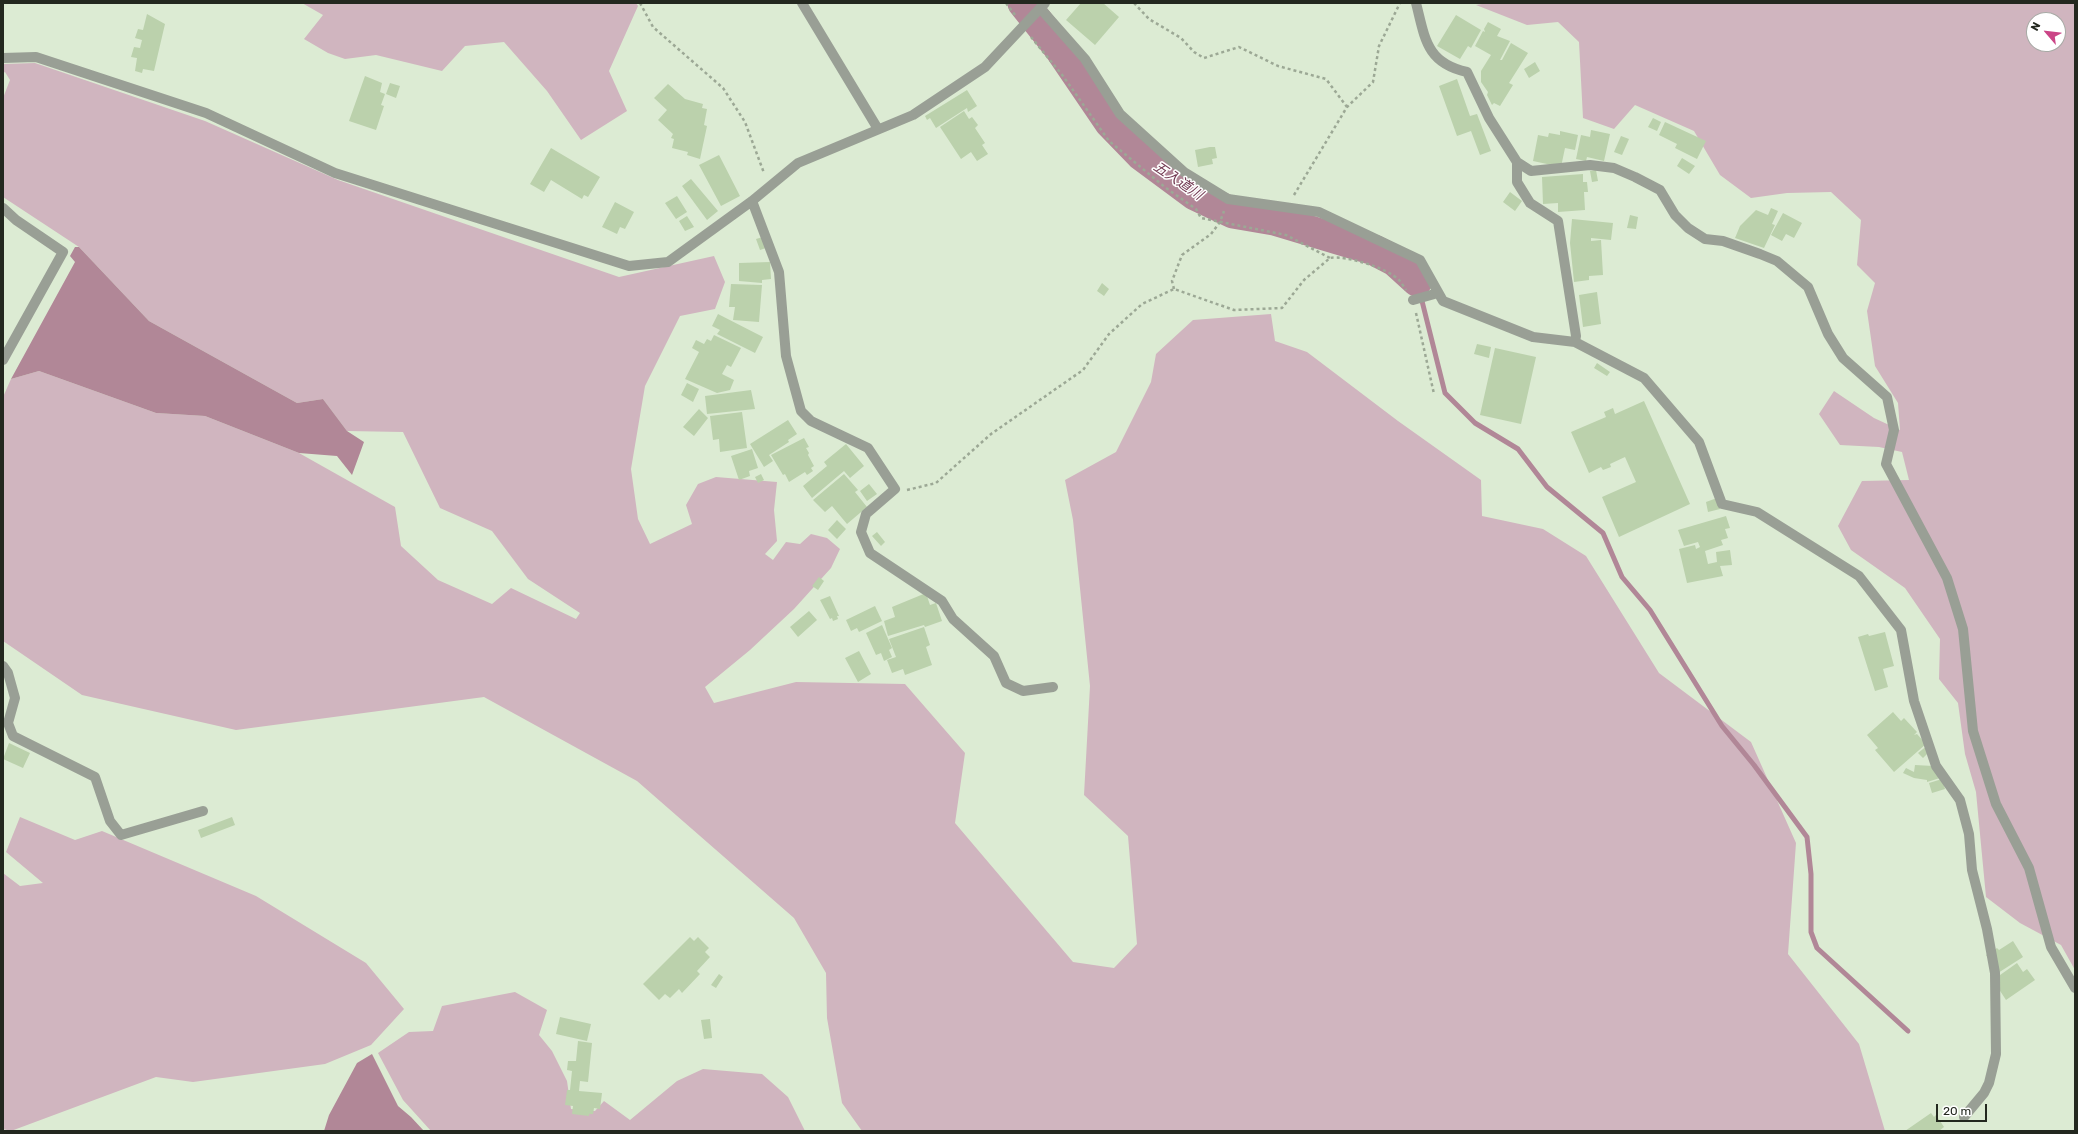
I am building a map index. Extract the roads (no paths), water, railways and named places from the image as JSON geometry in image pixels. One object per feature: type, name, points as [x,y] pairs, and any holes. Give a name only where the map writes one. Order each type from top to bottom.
[{"type":"street","points":[[802,3],[878,129]]},
{"type":"street","points":[[1416,3],[1427,44],[1440,61],[1451,68],[1467,72],[1489,118],[1517,162],[1532,170],[1590,165],[1614,168],[1660,190],[1675,215],[1688,228],[1704,239],[1723,241],[1777,261],[1808,287],[1828,334],[1843,358],[1887,397],[1894,430],[1886,464],[1946,578],[1963,629],[1973,731],[1996,804],[2029,868],[2051,947],[2075,988]]},
{"type":"street","points":[[3,58],[36,57],[44,59],[206,113],[335,173],[629,266],[668,262],[752,201],[798,163],[913,114],[985,67],[1042,6],[1085,59],[1120,114],[1184,172],[1228,199],[1318,212],[1420,260],[1443,301],[1533,337],[1575,342],[1644,378],[1699,442],[1722,504],[1757,512],[1859,576],[1901,630],[1914,701],[1936,766],[1960,800],[1969,834],[1972,870],[1987,929],[1995,973],[1996,1054],[1991,1076],[1984,1093],[1964,1117]]},
{"type":"street","points":[[1517,162],[1517,182],[1530,203],[1558,221],[1576,336],[1575,342]]},
{"type":"street","points":[[752,201],[779,272],[786,356],[801,411],[811,421],[868,448],[895,489],[866,514],[862,532],[870,553],[942,601],[953,619],[994,656],[1006,683],[1023,691],[1053,687]]},
{"type":"street","points":[[3,208],[16,220],[63,252],[3,360]]},
{"type":"street","points":[[1413,300],[1438,293]]},
{"type":"street","points":[[3,666],[8,673],[15,698],[8,723],[13,736],[96,777],[110,821],[121,835],[203,811]]},
{"type":"waterway","name":"五入道川","points":[[1023,3],[1059,48],[1110,123],[1141,155],[1195,195],[1233,213],[1274,220],[1374,250],[1395,261],[1417,281]]},
{"type":"waterway","points":[[1417,281],[1445,393],[1475,423],[1518,449],[1547,487],[1603,533],[1622,577],[1650,610],[1722,726],[1754,765],[1807,837],[1811,874],[1811,932],[1817,948],[1908,1031]]}]
